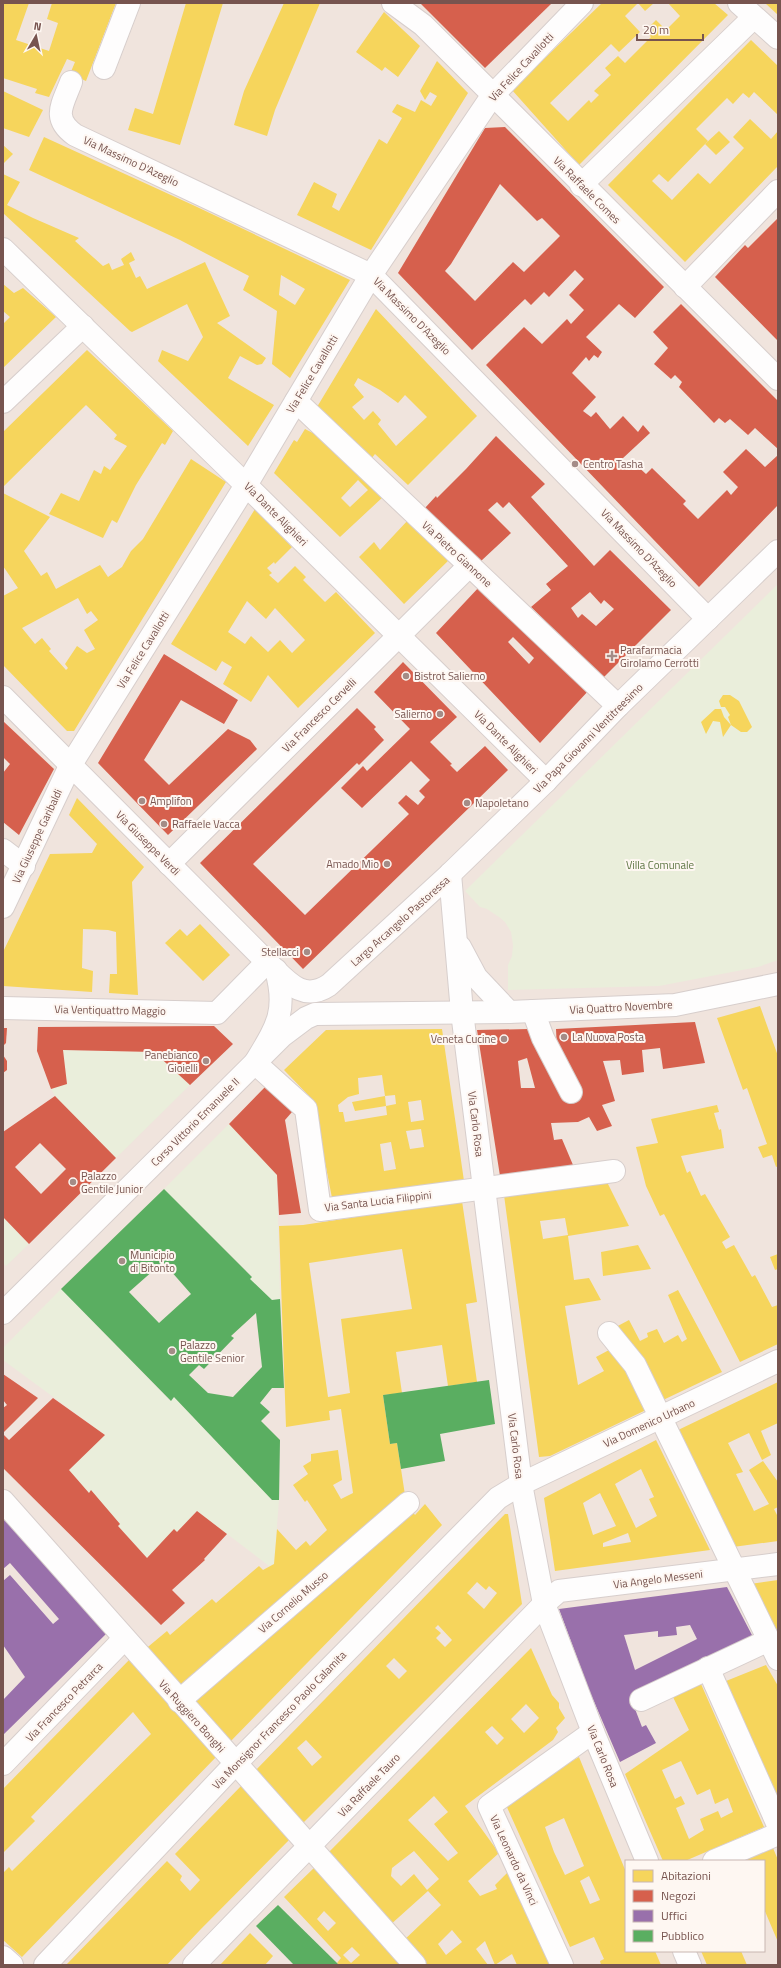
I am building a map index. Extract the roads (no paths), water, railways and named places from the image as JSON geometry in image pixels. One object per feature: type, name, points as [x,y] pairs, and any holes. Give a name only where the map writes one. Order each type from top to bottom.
[{"type":"street","points":[[104,68],[129,3]]},
{"type":"street","name":"Via Raffaele Comes","points":[[393,3],[423,25],[492,96],[778,379]]},
{"type":"street","name":"Via Felice Cavallotti","points":[[70,766],[246,485],[371,275],[492,96],[582,3]]},
{"type":"street","points":[[582,185],[746,10],[778,38]]},
{"type":"street","name":"Via Massimo D'Azeglio","points":[[71,82],[60,113],[61,121],[75,135],[371,275],[708,619]]},
{"type":"street","points":[[684,287],[778,191]]},
{"type":"street","name":"Via Dante Alighieri","points":[[3,248],[546,781]]},
{"type":"street","points":[[3,402],[83,326]]},
{"type":"street","name":"Via Pietro Giannone","points":[[296,401],[618,706]]},
{"type":"street","name":"Via Papa Giovanni Ventitreesimo","points":[[450,874],[546,781],[618,706],[778,551]]},
{"type":"street","name":"Via Francesco Cervelli","points":[[169,864],[469,566]]},
{"type":"street","name":"Via Giuseppe Verdi","points":[[3,697],[70,766],[271,966],[294,987]]},
{"type":"street","name":"Via Giuseppe Garibaldi","points":[[3,907],[24,866],[70,766]]},
{"type":"street","points":[[3,850],[24,866]]},
{"type":"street","name":"Largo Arcangelo Pastoressa","points":[[450,874],[462,1012]]},
{"type":"street","name":"Largo Arcangelo Pastoressa","points":[[294,987],[302,991],[312,992],[322,990],[329,985],[450,874]]},
{"type":"street","name":"Largo Arcangelo Pastoressa","points":[[456,940],[476,977],[509,1012]]},
{"type":"street","points":[[256,1063],[274,1032],[281,1015],[281,998],[271,966]]},
{"type":"street","name":"Via Ventiquattro Maggio","points":[[3,1008],[217,1013],[271,966]]},
{"type":"street","name":"Via Quattro Novembre","points":[[462,1012],[509,1012],[675,1005],[777,986]]},
{"type":"street","points":[[533,1011],[543,1038],[571,1092]]},
{"type":"street","name":"Corso Vittorio Emanuele II","points":[[3,1313],[282,1036],[306,1018],[315,1014],[327,1012],[462,1012]]},
{"type":"street","name":"Via Carlo Rosa","points":[[462,1012],[521,1484],[544,1604],[593,1732],[646,1860]]},
{"type":"street","name":"Via Santa Lucia Filippini","points":[[256,1063],[306,1109],[320,1210],[484,1188]]},
{"type":"street","points":[[484,1188],[614,1171]]},
{"type":"street","points":[[609,1334],[635,1365],[774,1650],[708,1668],[641,1700]]},
{"type":"street","name":"Via Domenico Urbano","points":[[521,1484],[778,1361]]},
{"type":"street","name":"Via Monsignor Francesco Paolo Calamita","points":[[45,1965],[235,1764],[498,1498],[521,1484]]},
{"type":"street","name":"Via Ruggiero Bonghi","points":[[3,1501],[124,1640],[415,1965]]},
{"type":"street","name":"Via Cornelio Musso","points":[[179,1701],[408,1502]]},
{"type":"street","name":"Via Angelo Messeni","points":[[544,1604],[559,1591],[778,1564]]},
{"type":"street","name":"Via Raffaele Tauro","points":[[194,1965],[544,1604]]},
{"type":"street","name":"Via Francesco Petrarca","points":[[3,1764],[124,1640]]},
{"type":"street","points":[[708,1668],[778,1825]]},
{"type":"street","name":"Via Leonardo da Vinci","points":[[562,1965],[489,1806],[593,1732]]},
{"type":"street","points":[[716,1860],[778,1834]]},
{"type":"street","points":[[684,1952],[690,1965]]},
{"type":"street","points":[[3,1957],[12,1965]]},
{"type":"place","name":"Centro Tasha","points":[[575,464]]},
{"type":"place","name":"Parafarmacia Girolamo Cerrotti","points":[[612,656]]},
{"type":"place","name":"Bistrot Salierno","points":[[406,676]]},
{"type":"place","name":"Salierno","points":[[440,714]]},
{"type":"place","name":"Amplifon","points":[[142,801]]},
{"type":"place","name":"Napoletano","points":[[467,803]]},
{"type":"place","name":"Raffaele Vacca","points":[[164,824]]},
{"type":"place","name":"Amado Mio","points":[[387,864]]},
{"type":"place","name":"Stellacci","points":[[307,952]]},
{"type":"place","name":"La Nuova Posta","points":[[564,1037]]},
{"type":"place","name":"Veneta Cucine","points":[[504,1039]]},
{"type":"place","name":"Panebianco Gioielli","points":[[206,1061]]},
{"type":"place","name":"Palazzo Gentile Junior","points":[[73,1182]]},
{"type":"place","name":"Municipio di Bitonto","points":[[122,1261]]},
{"type":"place","name":"Palazzo Gentile Senior","points":[[172,1351]]},
{"type":"park label","name":"Villa Comunale","points":[[660,865]]}]
